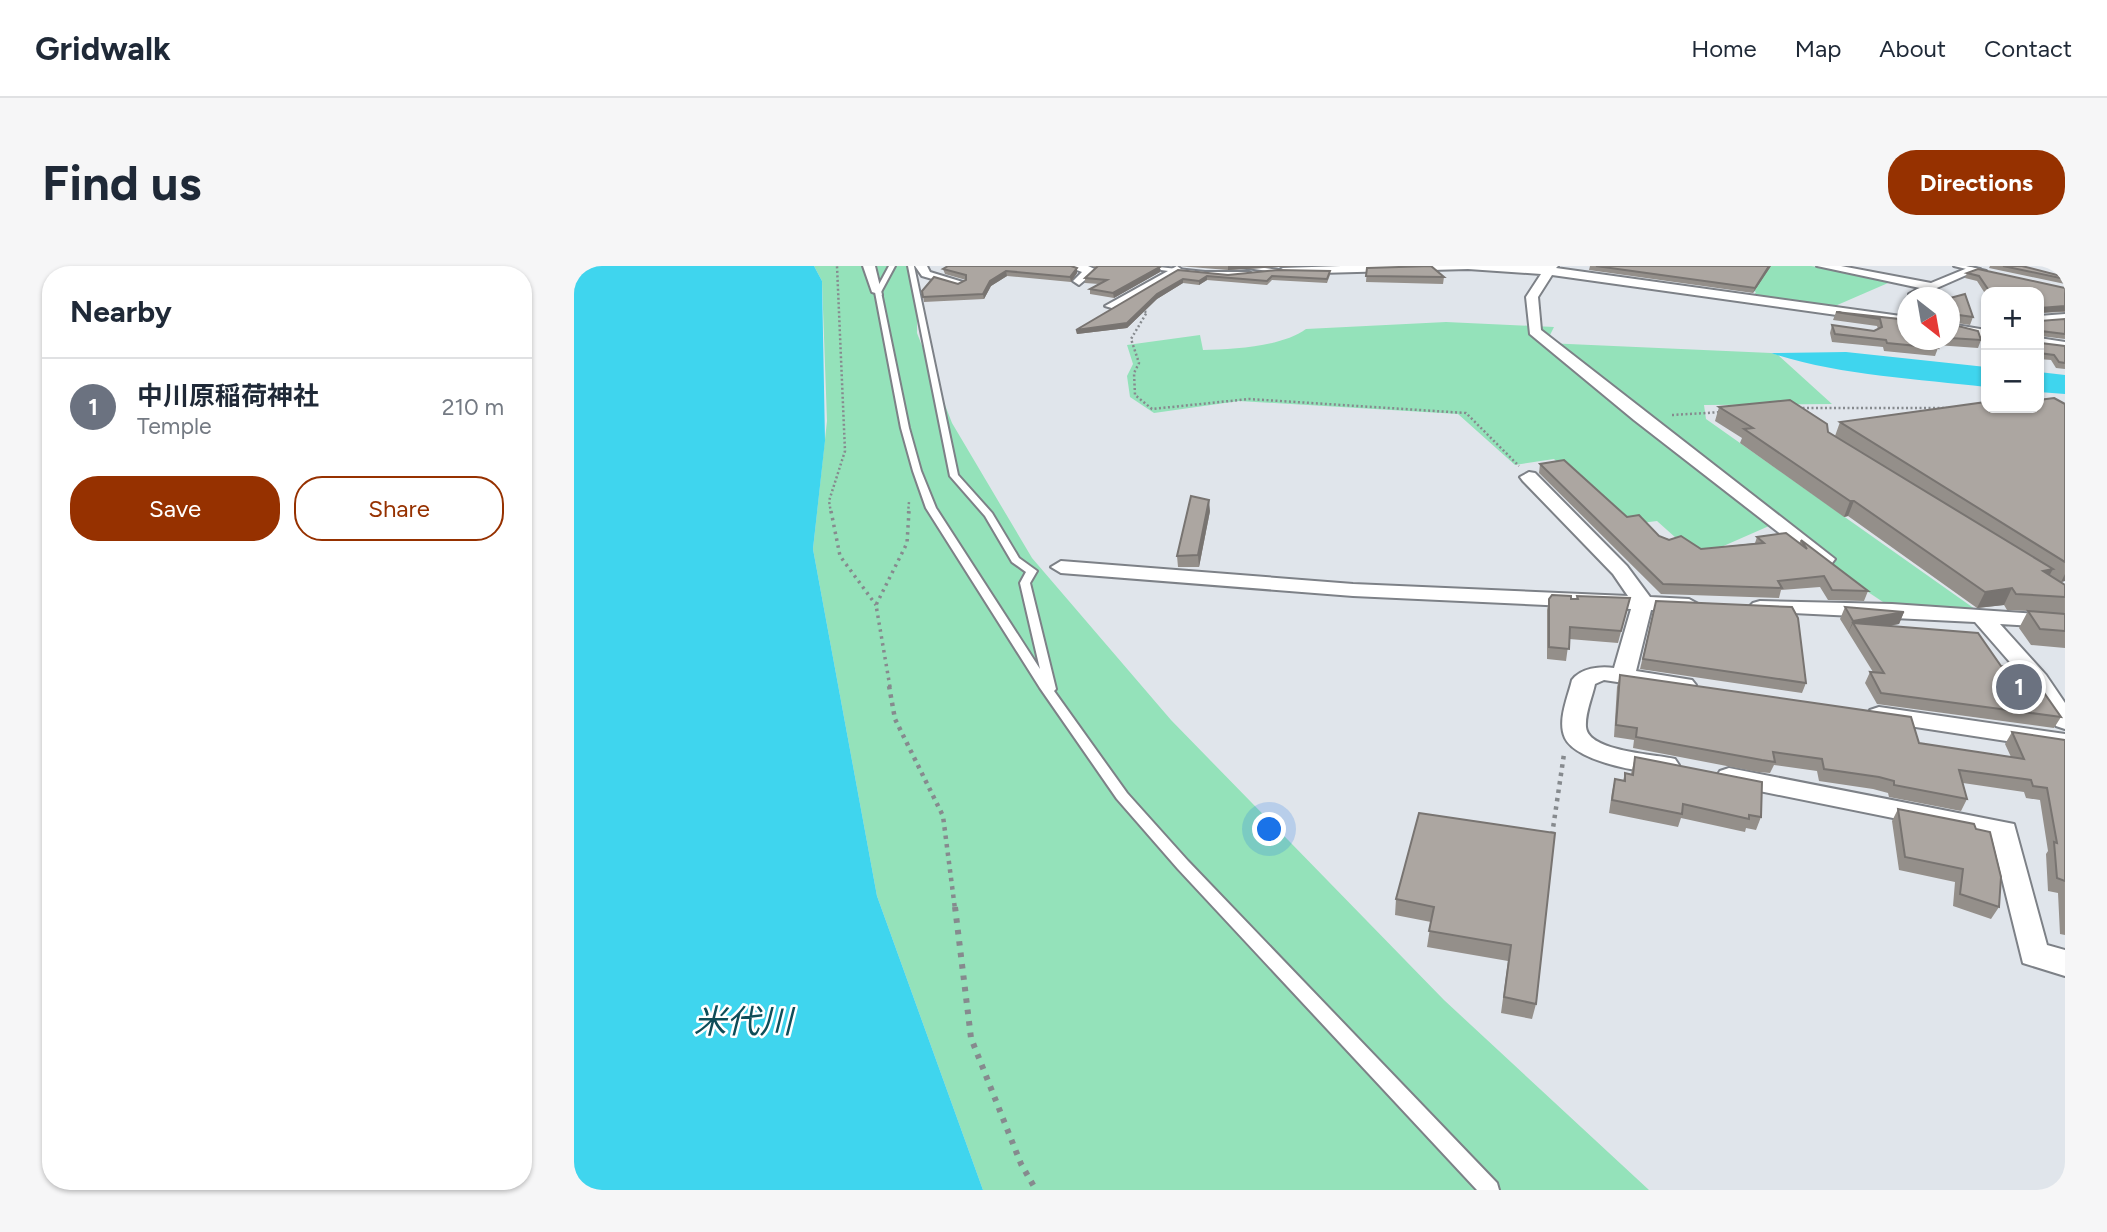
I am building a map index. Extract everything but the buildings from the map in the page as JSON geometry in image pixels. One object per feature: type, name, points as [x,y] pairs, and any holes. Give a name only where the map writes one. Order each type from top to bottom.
[{"type":"street","points":[[869,266],[878,292]]},
{"type":"street","points":[[921,266],[926,274],[960,283]]},
{"type":"street","points":[[1072,266],[1091,270],[1079,281]]},
{"type":"street","points":[[1148,266],[1166,268]]},
{"type":"street","points":[[1283,271],[1468,266],[1551,268],[1897,319]]},
{"type":"street","points":[[1629,281],[1648,266]]},
{"type":"street","points":[[1823,266],[1930,286],[1981,270]]},
{"type":"street","points":[[1111,306],[1166,268]]},
{"type":"street","points":[[1551,268],[1532,297],[1535,331],[1837,568]]},
{"type":"street","points":[[1885,317],[1897,303]]},
{"type":"street","points":[[2046,304],[2065,311]]},
{"type":"street","points":[[1823,308],[1824,324]]},
{"type":"street","points":[[2044,319],[2065,317]]},
{"type":"street","points":[[1960,329],[1981,332]]},
{"type":"street","points":[[1886,333],[1897,334]]},
{"type":"street","points":[[2044,343],[2065,346]]},
{"type":"street","points":[[1529,477],[1619,570],[1643,602]]},
{"type":"street","points":[[1061,567],[1353,590],[1708,606]]},
{"type":"street","points":[[1870,593],[1892,610]]},
{"type":"street","points":[[1623,675],[1643,602]]},
{"type":"street","points":[[1734,607],[1892,610],[2065,622]]},
{"type":"street","points":[[1981,616],[2038,680],[2065,721]]},
{"type":"street","points":[[1713,690],[1602,673],[1584,680],[1573,731],[1578,743],[1601,753],[2004,831],[2034,954],[2065,963]]},
{"type":"street","points":[[1858,712],[2065,742]]},
{"type":"lane","points":[[892,266],[878,292],[912,455],[931,508],[1052,696],[1122,796],[1489,1190]]},
{"type":"lane","points":[[911,266],[954,476],[989,515],[1015,560],[1032,571],[1025,583],[1052,696]]},
{"type":"lane","points":[[1236,266],[1283,271]]},
{"type":"lane","points":[[1957,266],[1981,270]]},
{"type":"lane","points":[[1166,268],[1228,275],[1283,271]]},
{"type":"path","points":[[837,266],[845,451],[829,501],[840,556],[876,605],[895,719],[943,816],[971,1038],[1021,1164],[1036,1190]]},
{"type":"path","points":[[1111,306],[1147,312],[1131,339],[1139,363],[1134,373],[1135,395],[1152,409],[1249,399],[1466,413],[1529,477]]},
{"type":"path","points":[[1790,408],[1958,408]]},
{"type":"path","points":[[1640,416],[1735,411]]},
{"type":"path","points":[[876,605],[907,543],[912,455]]},
{"type":"path","points":[[1552,836],[1563,755],[1578,743]]},
{"type":"green space","points":[[814,266],[908,266],[917,304],[917,333],[952,423],[1032,558],[1171,720],[1444,1000],[1649,1190],[983,1190],[877,896],[813,549],[827,421],[822,281]]},
{"type":"green space","points":[[1696,266],[1811,266],[1895,280],[1835,306],[1836,309],[1752,298],[1756,292]]},
{"type":"green space","points":[[1446,322],[1554,327],[1546,343],[1778,355],[1832,404],[1704,405],[1706,419],[1982,614],[1886,604],[1769,526],[1703,555],[1676,538],[1657,521],[1625,525],[1554,459],[1515,465],[1458,414],[1239,401],[1154,413],[1130,397],[1127,376],[1133,364],[1127,345],[1200,335],[1203,350],[1229,349],[1284,340],[1306,329]]},
{"type":"water","name":"米代川","points":[[574,266],[814,266],[822,281],[825,441],[813,549],[877,896],[983,1190],[574,1190]]},
{"type":"water","points":[[1846,352],[1981,366],[1981,387],[1850,371],[1771,353]]},
{"type":"water","points":[[2044,373],[2065,375],[2065,394],[2044,392]]},
{"type":"place","name":"中川原稲荷神社","points":[[2019,687]]}]
